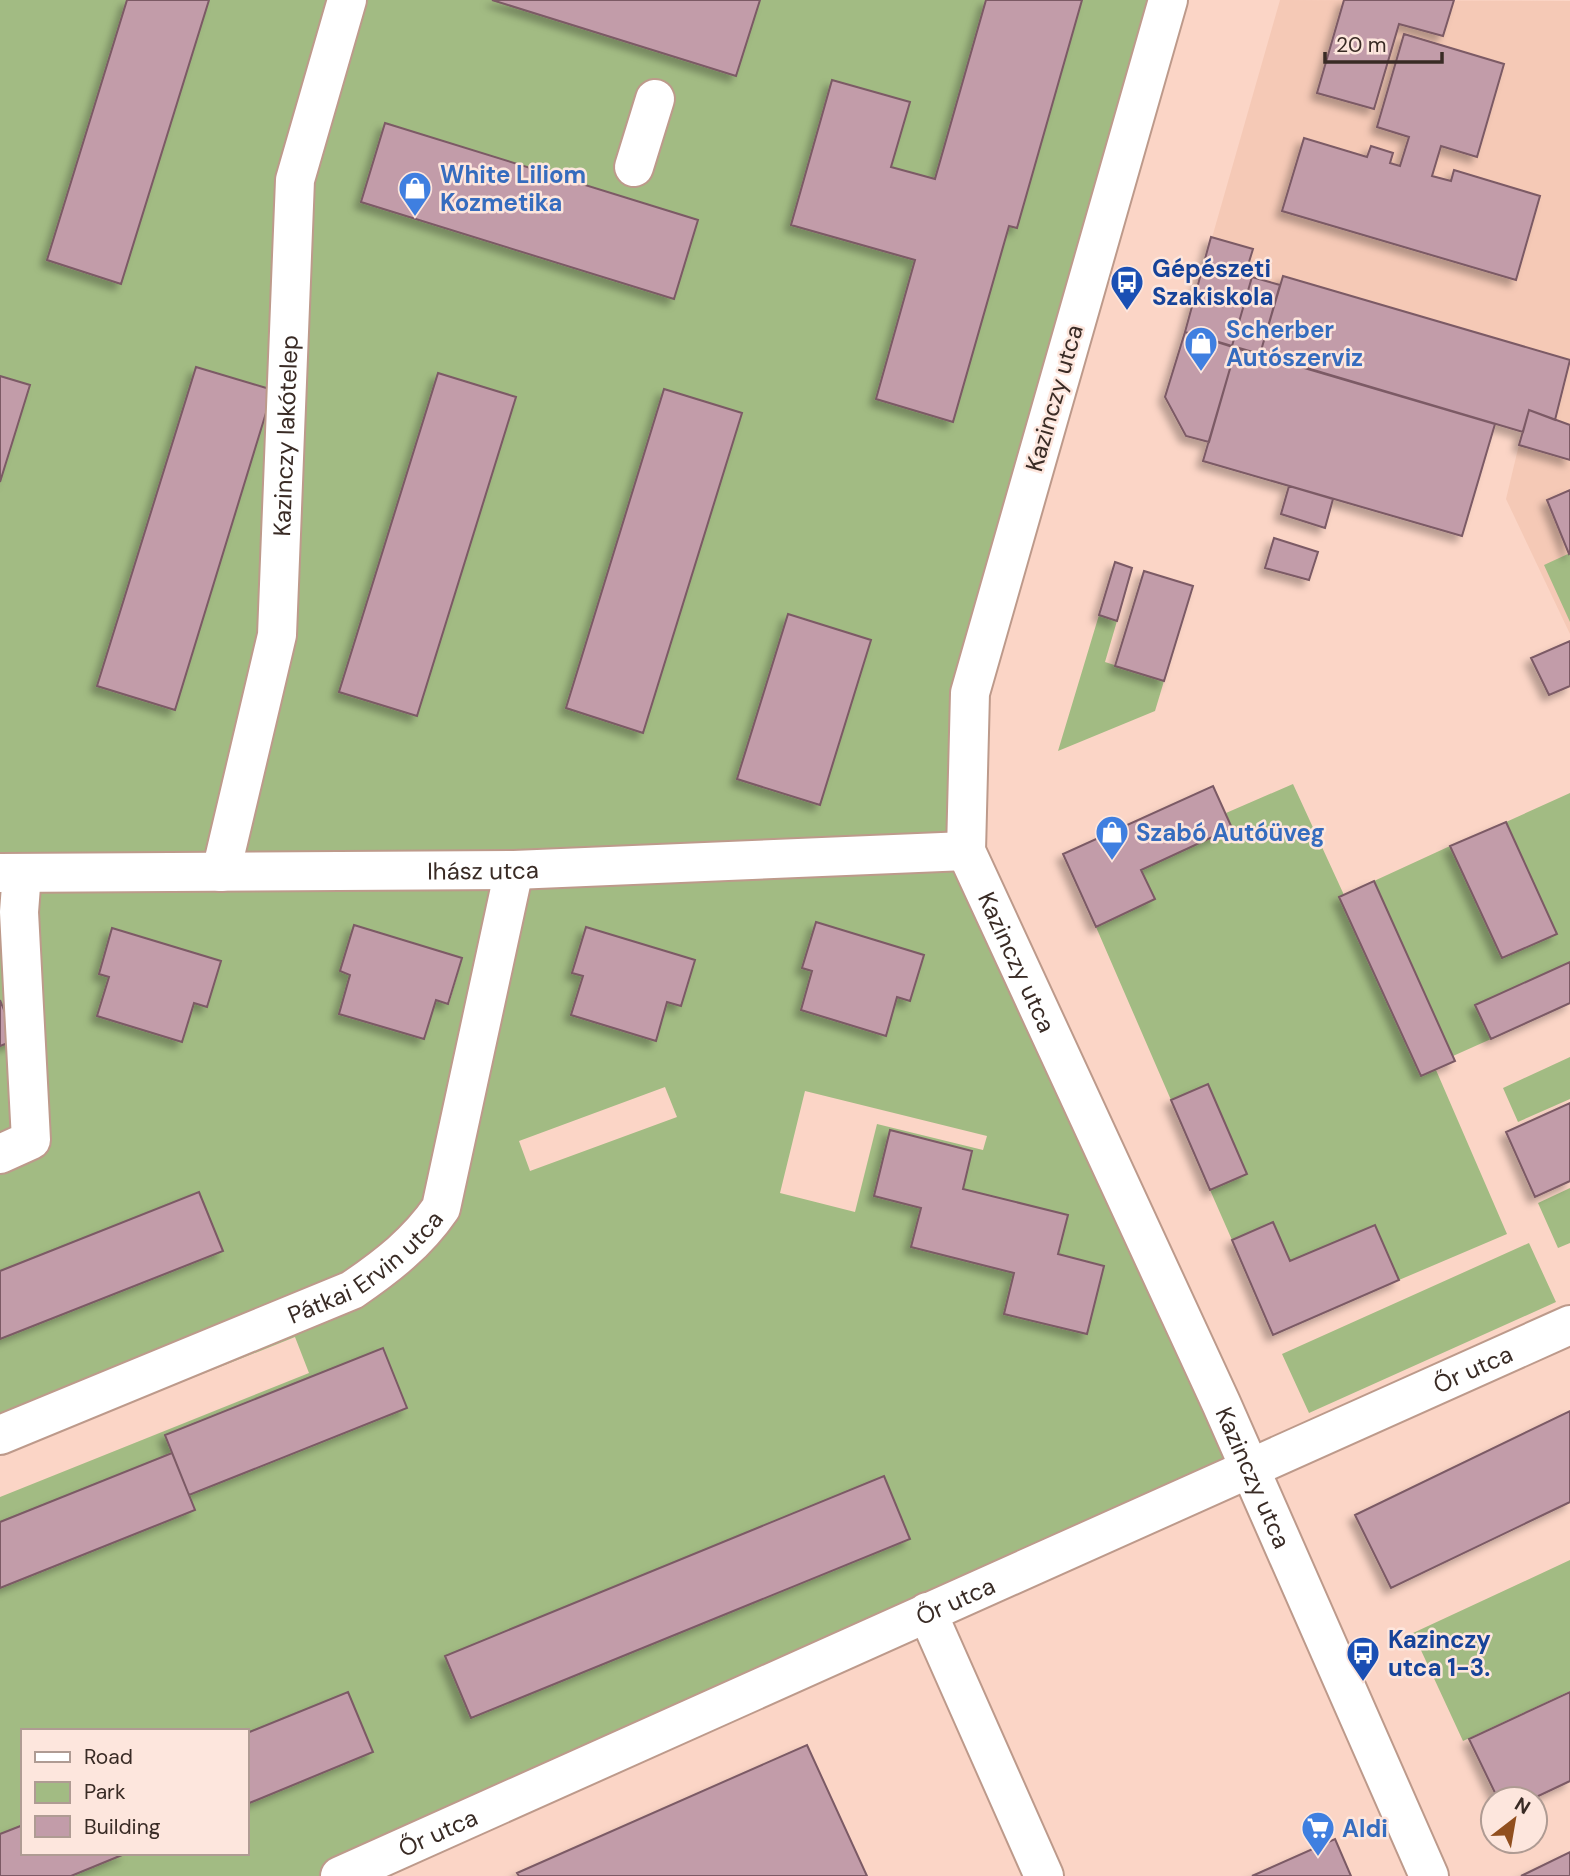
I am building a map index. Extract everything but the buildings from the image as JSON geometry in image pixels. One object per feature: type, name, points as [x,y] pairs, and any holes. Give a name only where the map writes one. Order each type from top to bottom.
[{"type":"street","name":"Kazinczy lakótelep","points":[[221,872],[277,635],[295,180],[347,0]]},
{"type":"street","name":"Kazinczy utca","points":[[1168,0],[970,693],[966,851],[1248,1468],[1429,1876]]},
{"type":"street","points":[[634,167],[655,99]]},
{"type":"street","name":"Ihász utca","points":[[11,873],[513,870],[966,851]]},
{"type":"street","name":"Pátkai Ervin utca","points":[[0,1435],[352,1290],[395,1261],[425,1231],[441,1208],[513,870]]},
{"type":"street","points":[[0,1154],[30,1140],[19,912],[11,873]]},
{"type":"street","name":"Őr utca","points":[[341,1876],[1570,1325]]},
{"type":"street","points":[[927,1612],[1044,1876]]},
{"type":"shaded area","points":[[1280,0],[1570,1],[1570,634],[1506,499],[1522,432],[1185,332]]},
{"type":"green space","points":[[0,0],[1161,0],[963,691],[959,844],[0,865]]},
{"type":"green space","points":[[1570,553],[1570,622],[1544,565]]},
{"type":"green space","points":[[1099,615],[1117,621],[1105,662],[1164,681],[1155,711],[1058,751]]},
{"type":"green space","points":[[1293,784],[1344,895],[1339,897],[1421,1076],[1436,1070],[1507,1234],[1399,1280],[1375,1225],[1290,1261],[1273,1222],[1232,1240],[1210,1190],[1247,1173],[1208,1085],[1171,1100],[1096,927],[1155,899],[1141,870],[1232,828],[1226,813]]},
{"type":"green space","points":[[1570,793],[1570,962],[1475,1005],[1491,1039],[1453,1056],[1374,881],[1450,846],[1502,958],[1557,934],[1506,822]]},
{"type":"green space","points":[[962,856],[1243,1466],[327,1876],[71,1876],[122,1855],[248,1855],[248,1804],[373,1752],[348,1692],[248,1733],[248,1729],[21,1729],[21,1826],[0,1834],[0,1497],[309,1373],[295,1337],[0,1455],[0,1339],[222,1251],[198,1192],[0,1271],[0,1046],[16,1039],[0,1000],[0,878]],"holes":[[[816,922],[924,955],[910,1001],[897,997],[885,1036],[801,1010],[812,971],[802,968]],[[354,926],[462,959],[449,1004],[436,1000],[423,1039],[339,1014],[350,975],[340,971]],[[113,928],[221,961],[194,1003],[98,1016],[109,977],[99,974]],[[573,973],[681,1005],[667,1002],[656,1041],[571,1015],[583,976]],[[665,1087],[677,1117],[530,1171],[519,1141]],[[805,1091],[987,1136],[983,1150],[877,1124],[855,1212],[780,1193]],[[890,1130],[971,1151],[963,1189],[1068,1215],[1058,1254],[1104,1266],[1087,1334],[1004,1314],[1014,1273],[912,1247],[921,1208],[874,1196]],[[883,1477],[909,1540],[471,1718],[446,1656]]]},
{"type":"green space","points":[[1570,1057],[1570,1099],[1518,1122],[1503,1088]]},
{"type":"green space","points":[[1570,1188],[1570,1243],[1558,1248],[1538,1203]]},
{"type":"green space","points":[[1529,1243],[1556,1302],[1309,1413],[1282,1354]]},
{"type":"green space","points":[[1570,1560],[1570,1691],[1463,1741],[1413,1633]]},
{"type":"place","name":"White Liliom Kozmetika","points":[[415,218]]},
{"type":"place","name":"Gépészeti Szakiskola","points":[[1127,312]]},
{"type":"place","name":"Scherber Autószerviz","points":[[1201,373]]},
{"type":"place","name":"Szabó Autóüveg","points":[[1112,862]]},
{"type":"place","name":"Kazinczy utca 1-3.","points":[[1363,1683]]},
{"type":"place","name":"Aldi","points":[[1318,1858]]}]
